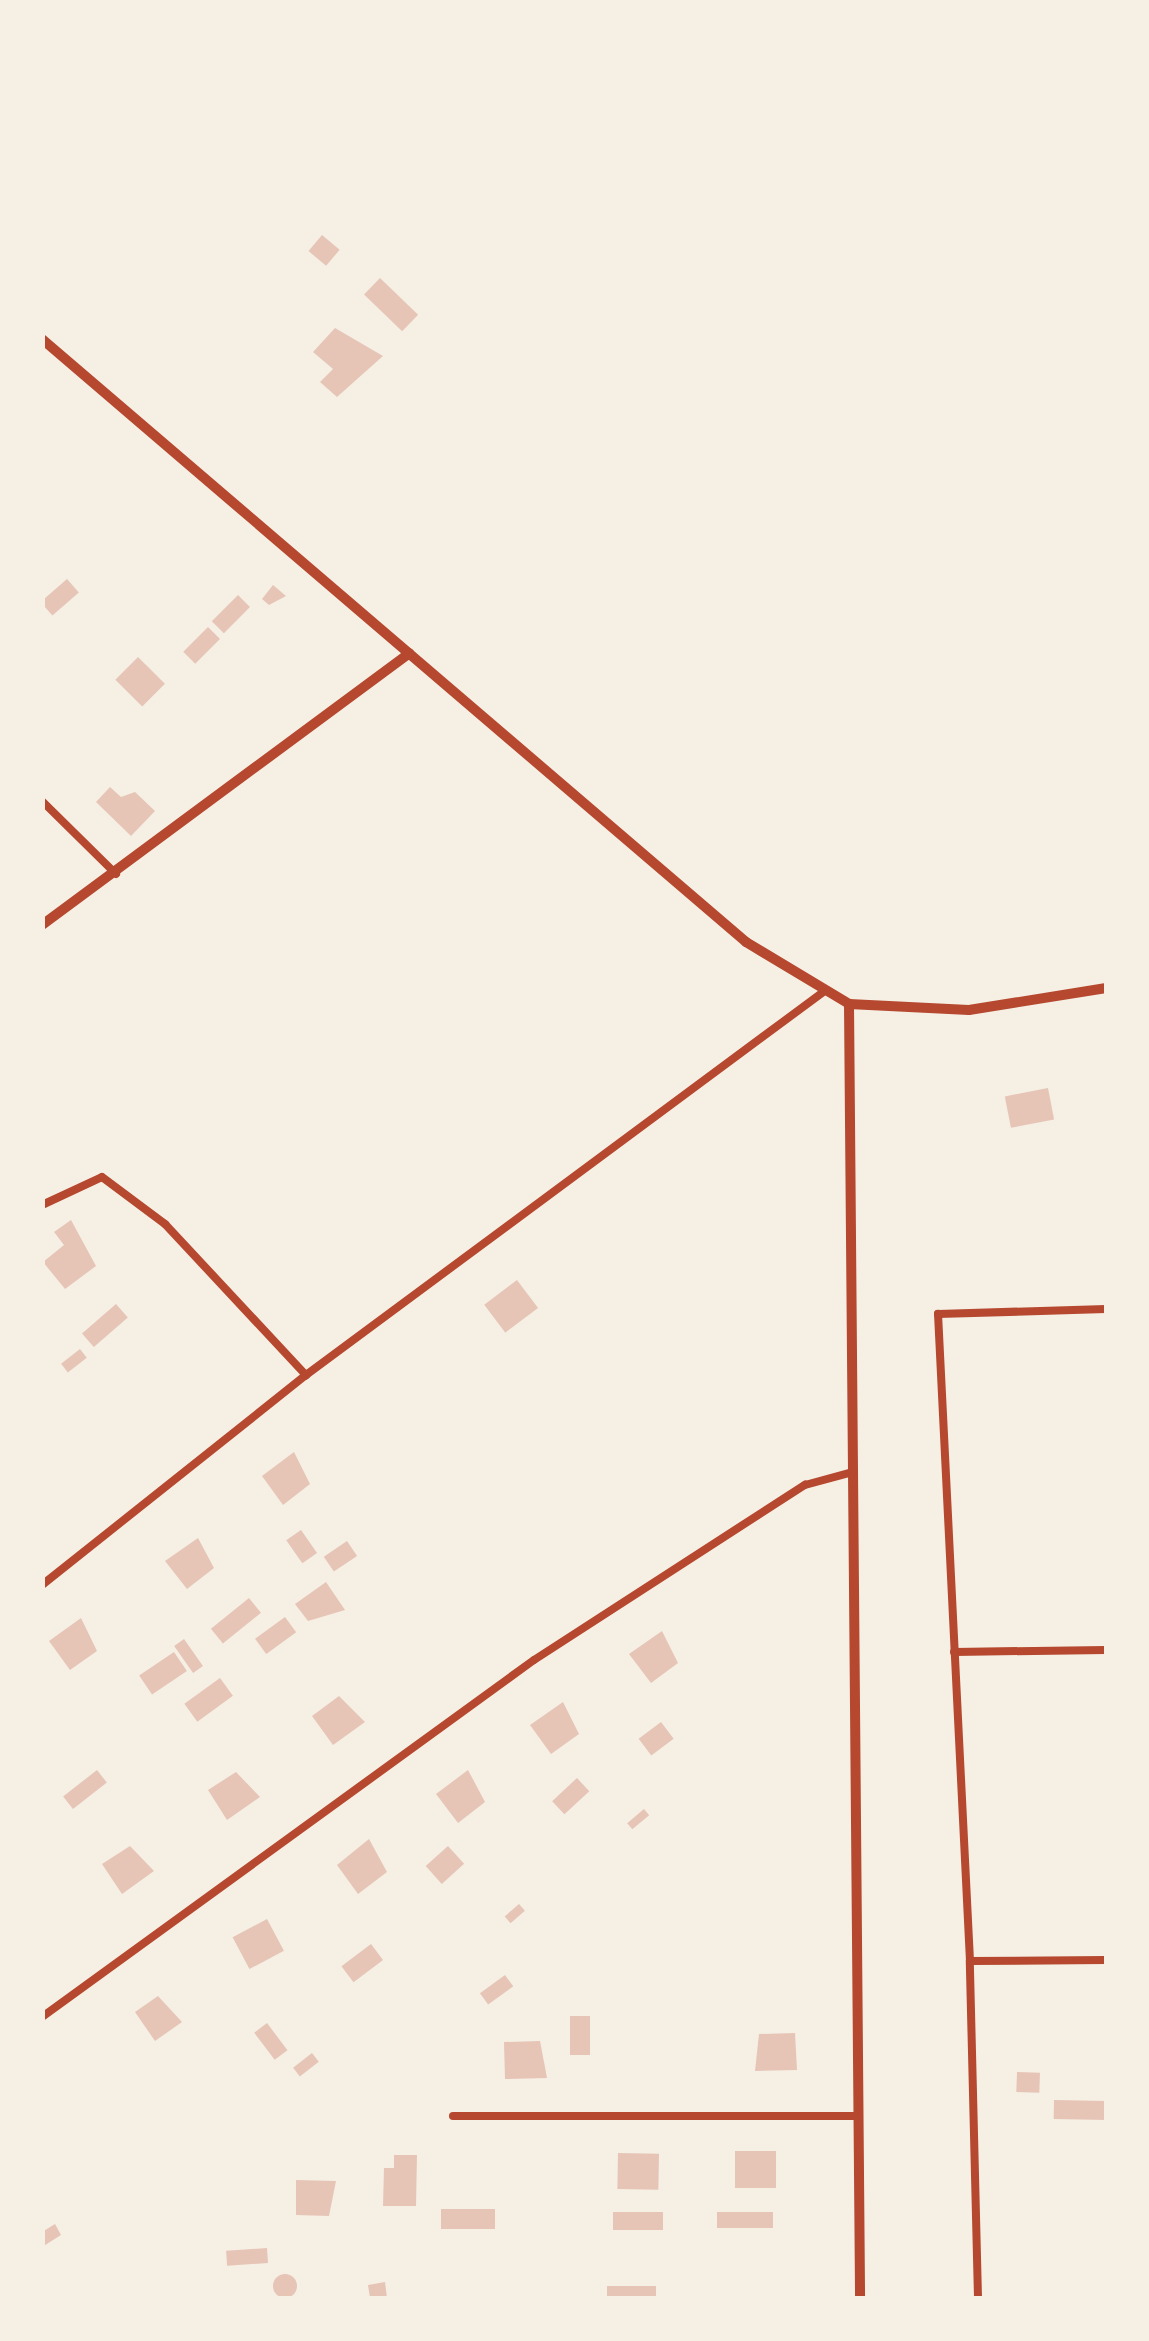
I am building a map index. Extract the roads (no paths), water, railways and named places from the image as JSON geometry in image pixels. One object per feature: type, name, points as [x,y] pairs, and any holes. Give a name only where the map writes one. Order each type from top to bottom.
[{"type":"street","points":[[42,339],[746,942],[849,1004],[969,1010],[1106,988]]},
{"type":"street","points":[[42,926],[408,653]]},
{"type":"street","points":[[849,1004],[860,2298]]},
{"type":"lane","points":[[42,801],[116,874]]},
{"type":"lane","points":[[42,1584],[306,1375],[826,990]]},
{"type":"lane","points":[[42,1205],[102,1177],[165,1224],[306,1375]]},
{"type":"lane","points":[[978,2298],[970,1961],[938,1314],[1106,1309]]},
{"type":"lane","points":[[42,2016],[534,1660],[805,1485],[853,1472]]},
{"type":"lane","points":[[954,1652],[1106,1650]]},
{"type":"lane","points":[[970,1961],[1106,1960]]},
{"type":"lane","points":[[453,2116],[858,2116]]}]
